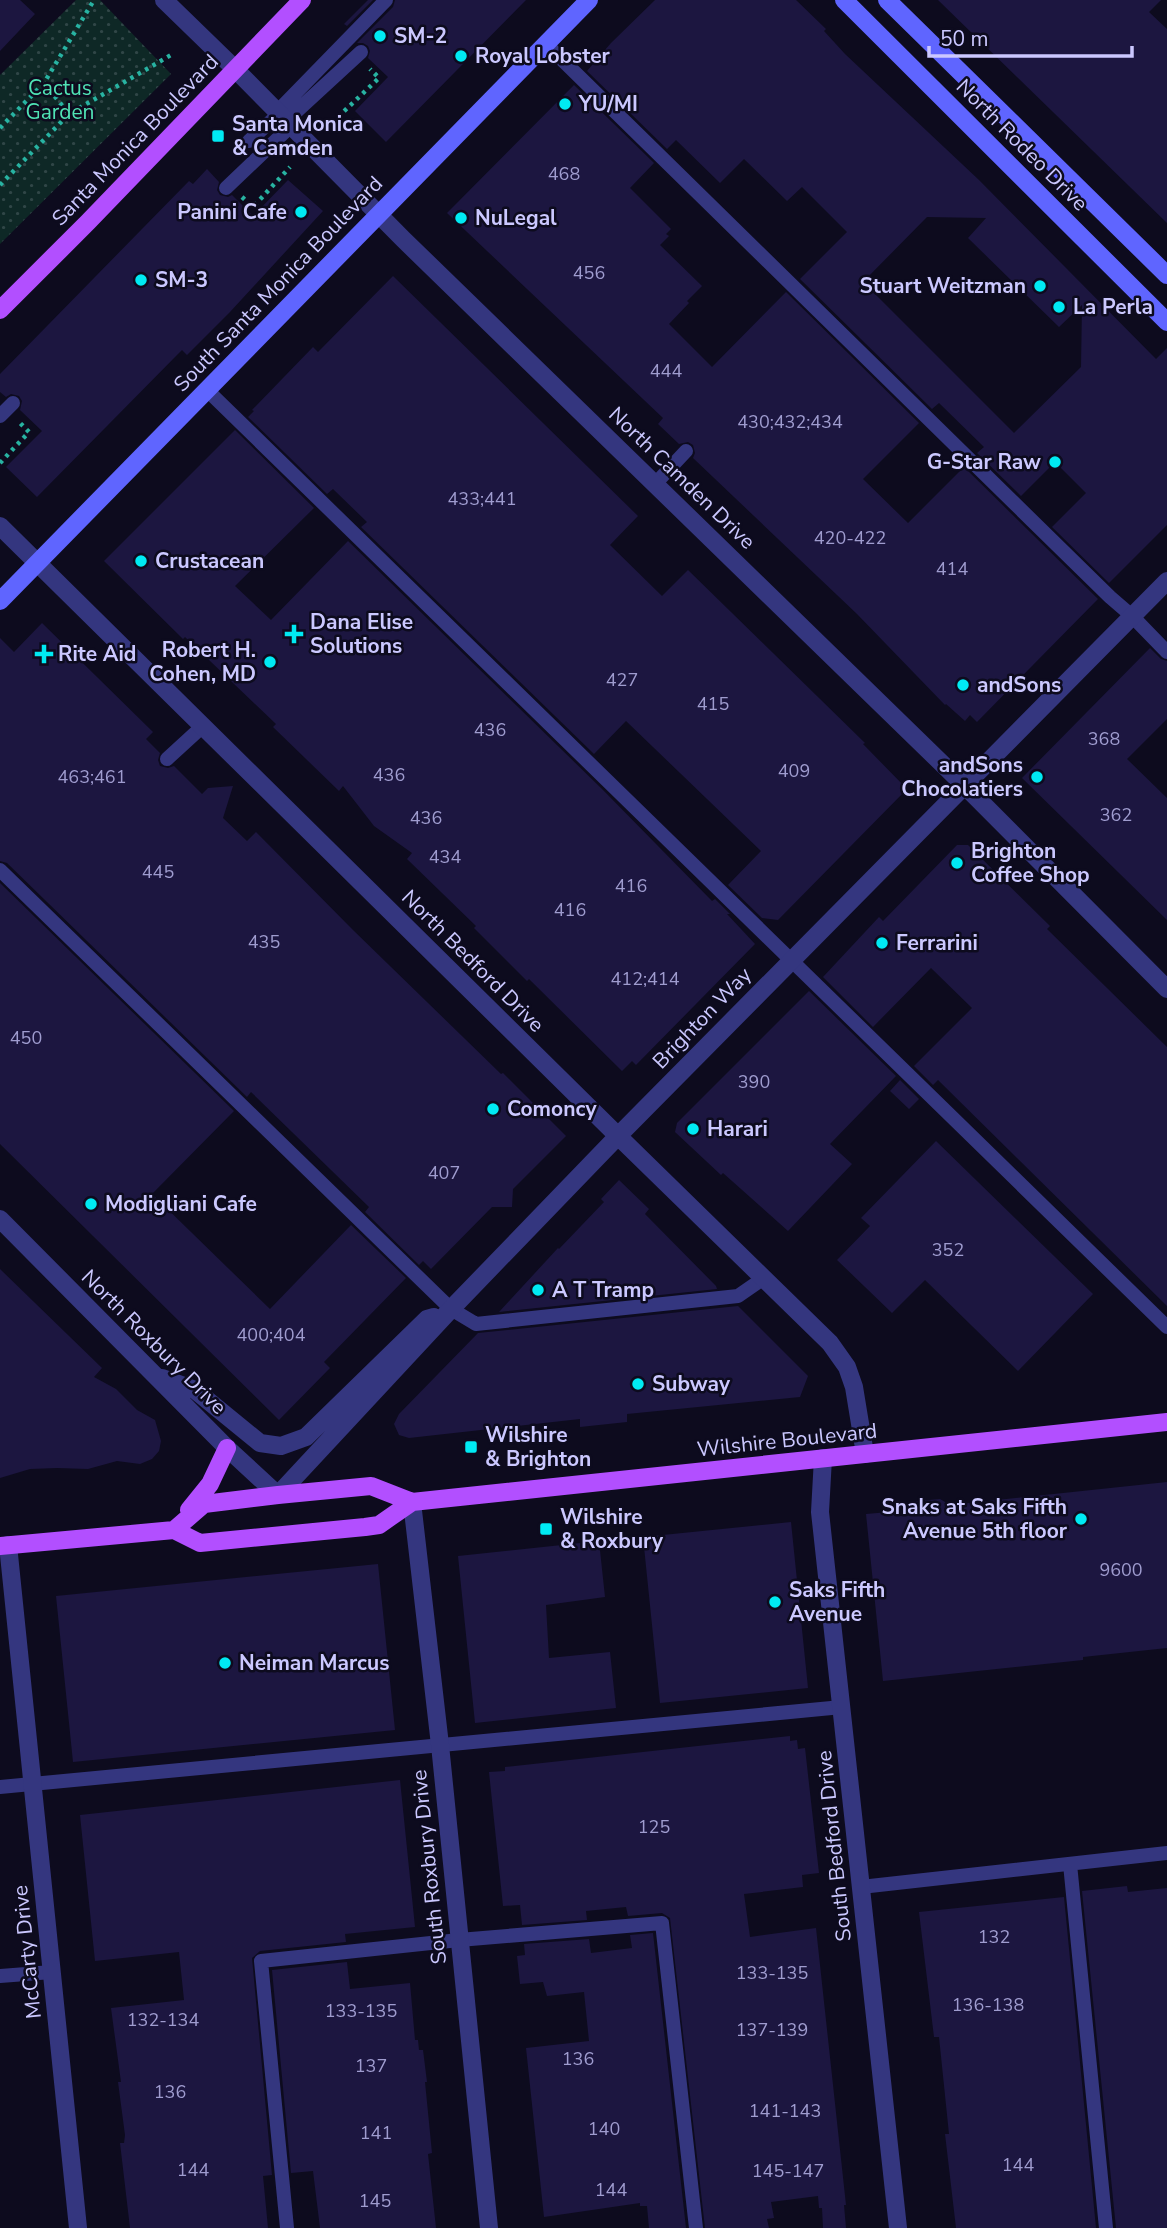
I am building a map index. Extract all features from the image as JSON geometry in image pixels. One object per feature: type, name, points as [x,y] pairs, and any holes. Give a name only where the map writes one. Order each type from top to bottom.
[{"type":"main road","name":"Santa Monica Boulevard","points":[[0,310],[302,0]]},
{"type":"main road","name":"South Santa Monica Boulevard","points":[[0,600],[589,0]]},
{"type":"main road","name":"North Rodeo Drive","points":[[844,0],[1167,322]]},
{"type":"main road","name":"North Rodeo Drive","points":[[887,0],[1167,275]]},
{"type":"main road","name":"Wilshire Boulevard","points":[[174,1530],[204,1504],[278,1495],[371,1486],[412,1502],[1167,1422]]},
{"type":"main road","points":[[174,1530],[210,1484],[228,1448]]},
{"type":"main road","name":"Wilshire Boulevard","points":[[4,1546],[174,1530],[200,1543],[366,1527],[379,1525],[412,1502]]},
{"type":"street","name":"North Camden Drive","points":[[164,0],[379,215],[964,785],[1167,989]]},
{"type":"street","name":"North Bedford Drive","points":[[0,526],[830,1343],[848,1367],[857,1396],[865,1454]]},
{"type":"street","name":"Brighton Way","points":[[278,1495],[449,1311],[791,959],[1132,616],[1164,591]]},
{"type":"street","name":"North Roxbury Drive","points":[[0,1219],[278,1495]]},
{"type":"street","points":[[157,1377],[195,1390],[260,1443],[281,1446],[306,1437],[427,1319],[449,1311]]},
{"type":"street","name":"South Bedford Drive","points":[[823,1458],[820,1512],[898,2228]]},
{"type":"street","name":"South Roxbury Drive","points":[[412,1502],[440,1745],[489,2228]]},
{"type":"street","name":"McCarty Drive","points":[[4,1546],[33,1784],[78,2228]]},
{"type":"lane","points":[[226,188],[317,71],[386,0]]},
{"type":"lane","points":[[546,44],[1167,652]]},
{"type":"lane","points":[[248,141],[283,118],[361,52]]},
{"type":"lane","points":[[207,390],[1167,1327]]},
{"type":"lane","points":[[0,416],[13,403]]},
{"type":"lane","points":[[655,484],[686,451]]},
{"type":"lane","points":[[167,759],[203,726]]},
{"type":"lane","points":[[0,870],[449,1311],[476,1324],[738,1296],[764,1278]]},
{"type":"lane","points":[[0,1787],[842,1707]]},
{"type":"lane","points":[[860,1887],[1167,1853]]},
{"type":"lane","points":[[1070,1864],[1106,2228]]},
{"type":"lane","points":[[287,2228],[261,1961],[459,1940],[662,1923],[696,2228]]},
{"type":"lane","points":[[0,1976],[52,1972]]},
{"type":"path","points":[[0,128],[44,83],[94,0]]},
{"type":"path","points":[[0,185],[69,114],[172,55]]},
{"type":"path","points":[[338,117],[379,78]]},
{"type":"path","points":[[44,83],[69,114]]},
{"type":"path","points":[[253,207],[290,167]]},
{"type":"path","points":[[0,463],[29,432]]},
{"type":"green space","name":"Cactus Garden","points":[[76,0],[100,0],[171,74],[0,244],[0,75]]},
{"type":"building","points":[[0,0],[20,0],[35,14],[0,51]]},
{"type":"building","points":[[368,0],[373,0],[347,26],[344,24]]},
{"type":"building","points":[[395,0],[526,0],[386,142],[355,111],[388,77],[368,58],[368,46],[357,43],[393,7]]},
{"type":"building","points":[[655,0],[796,0],[826,29],[824,31],[845,54],[979,180],[1156,359],[1167,348],[1167,525],[1109,583],[1052,527],[1086,493],[1055,462],[1021,496],[977,453],[984,447],[939,403],[932,409],[800,279],[847,232],[802,187],[787,201],[744,159],[720,183],[676,140],[667,149],[587,71]],"holes":[[[927,217],[986,218],[968,238],[1059,327],[1082,305],[1081,367],[1014,433],[863,282]]]},
{"type":"building","points":[[938,0],[1161,0],[1149,12],[1167,29],[1167,223]]},
{"type":"building","points":[[574,85],[654,163],[630,188],[671,229],[666,234],[669,236],[660,245],[702,286],[669,324],[712,367],[786,292],[919,423],[863,479],[908,523],[964,467],[1098,599],[977,722],[970,715],[965,721],[945,705],[857,614],[693,458],[693,445],[688,442],[679,444],[658,424],[663,418],[447,213]]},
{"type":"building","points":[[207,169],[219,182],[217,190],[220,195],[232,195],[253,216],[288,180],[323,211],[187,355],[182,350],[37,497],[6,467],[42,431],[20,410],[22,401],[19,396],[11,394],[6,397],[0,392],[0,374],[189,181],[193,184]]},
{"type":"building","points":[[393,276],[638,516],[610,545],[662,596],[688,570],[865,743],[863,744],[907,789],[778,920],[762,918],[728,885],[761,851],[626,721],[594,754],[361,527],[367,522],[333,489],[327,494],[248,417],[313,347],[318,352]]},
{"type":"building","points":[[235,430],[314,508],[235,586],[271,620],[348,541],[603,790],[712,901],[715,899],[755,944],[636,1065],[632,1061],[622,1071],[529,979],[527,981],[474,928],[476,926],[407,859],[412,853],[374,826],[343,786],[339,791],[273,727],[276,724],[185,637],[183,639],[104,561]]},
{"type":"building","points":[[42,623],[153,732],[146,739],[160,753],[160,766],[174,766],[202,794],[208,788],[233,786],[223,818],[247,841],[256,832],[566,1136],[513,1189],[512,1207],[492,1207],[431,1269],[423,1261],[419,1265],[365,1212],[369,1207],[251,1092],[247,1097],[7,863],[0,861],[0,638],[14,652]]},
{"type":"building","points":[[1150,648],[1167,661],[1167,719],[1127,759],[1167,798],[1167,920],[1022,778]]},
{"type":"building","points":[[957,845],[968,845],[1050,926],[1047,929],[1167,1047],[1167,1306],[938,1080],[933,1085],[914,1066],[972,1008],[931,968],[873,1027],[823,977],[879,917],[883,921]]},
{"type":"building","points":[[0,883],[234,1111],[152,1194],[270,1309],[351,1225],[406,1278],[324,1362],[330,1368],[279,1420],[0,1144]]},
{"type":"building","points":[[809,991],[896,1076],[830,1144],[852,1164],[788,1231],[675,1132],[677,1123]]},
{"type":"building","points":[[900,1080],[919,1099],[909,1109],[890,1091]]},
{"type":"building","points":[[936,1141],[1093,1294],[1018,1371],[925,1280],[892,1313],[837,1260],[870,1226],[861,1218]]},
{"type":"building","points":[[619,1180],[649,1209],[645,1214],[717,1289],[499,1312],[604,1202],[601,1199]]},
{"type":"building","points":[[0,1269],[102,1368],[94,1377],[116,1389],[137,1410],[155,1420],[161,1441],[159,1451],[152,1459],[140,1464],[117,1461],[88,1469],[30,1469],[0,1478]]},
{"type":"building","points":[[738,1306],[808,1376],[800,1397],[627,1414],[627,1422],[580,1427],[580,1419],[409,1438],[399,1435],[394,1424],[399,1414],[478,1333]]},
{"type":"building","points":[[1167,1482],[1167,1648],[1083,1657],[1083,1660],[883,1681],[866,1514],[900,1511],[907,1502],[940,1499],[950,1505]]},
{"type":"building","points":[[791,1522],[808,1688],[660,1703],[643,1537]]},
{"type":"building","points":[[599,1541],[605,1597],[546,1605],[549,1658],[610,1652],[616,1708],[475,1723],[458,1556]]},
{"type":"building","name":"Neiman Marcus","points":[[378,1564],[395,1730],[73,1762],[56,1596]]},
{"type":"building","points":[[790,1736],[790,1741],[797,1740],[798,1749],[805,1748],[819,1873],[802,1875],[803,1887],[744,1894],[750,1937],[816,1928],[846,2205],[846,2228],[823,2228],[818,2196],[771,2202],[774,2218],[767,2219],[769,2228],[705,2228],[670,1918],[662,1913],[628,1916],[626,1907],[586,1911],[587,1920],[522,1925],[520,1905],[503,1906],[489,1772],[505,1771],[505,1767]]},
{"type":"building","points":[[400,1780],[415,1927],[345,1934],[346,1942],[260,1951],[252,1958],[272,2175],[263,2176],[268,2228],[130,2228],[120,2143],[124,2143],[125,2135],[118,2082],[121,2082],[111,2008],[184,2000],[179,1952],[95,1961],[80,1815]]},
{"type":"building","points":[[1127,1886],[1128,1892],[1167,1888],[1167,2228],[1116,2228],[1082,1891]]},
{"type":"building","points":[[1064,1897],[1096,2228],[956,2228],[945,2134],[949,2134],[939,2037],[934,2037],[919,1912]]},
{"type":"building","points":[[653,1933],[686,2228],[649,2228],[647,2206],[640,2206],[640,2203],[544,2217],[526,2048],[589,2041],[584,1992],[547,1996],[543,1982],[520,1984],[517,1956],[525,1955],[524,1944],[589,1939],[591,1953],[632,1948],[630,1935]]},
{"type":"building","points":[[347,1962],[350,1989],[410,1983],[415,2040],[418,2040],[419,2050],[423,2050],[427,2082],[432,2153],[428,2154],[436,2228],[320,2228],[313,2171],[291,2173],[272,1970]]},
{"type":"place","name":"SM-2","points":[[380,36]]},
{"type":"place","name":"Royal Lobster","points":[[461,56]]},
{"type":"place","name":"YU/MI","points":[[565,104]]},
{"type":"place","name":"Santa Monica & Camden","points":[[218,136]]},
{"type":"place","name":"Panini Cafe","points":[[301,212]]},
{"type":"place","name":"NuLegal","points":[[461,218]]},
{"type":"place","name":"SM-3","points":[[141,280]]},
{"type":"place","name":"Stuart Weitzman","points":[[1040,286]]},
{"type":"place","name":"La Perla","points":[[1059,307]]},
{"type":"place","name":"G-Star Raw","points":[[1055,462]]},
{"type":"place","name":"Crustacean","points":[[141,561]]},
{"type":"place","name":"Dana Elise Solutions","points":[[294,634]]},
{"type":"place","name":"Rite Aid","points":[[44,654]]},
{"type":"place","name":"Robert H. Cohen, MD","points":[[270,662]]},
{"type":"place","name":"andSons","points":[[963,685]]},
{"type":"place","name":"andSons Chocolatiers","points":[[1037,777]]},
{"type":"place","name":"Brighton Coffee Shop","points":[[957,863]]},
{"type":"place","name":"Ferrarini","points":[[882,943]]},
{"type":"place","name":"Comoncy","points":[[493,1109]]},
{"type":"place","name":"Harari","points":[[693,1129]]},
{"type":"place","name":"Modigliani Cafe","points":[[91,1204]]},
{"type":"place","name":"A T Tramp","points":[[538,1290]]},
{"type":"place","name":"Subway","points":[[638,1384]]},
{"type":"place","name":"Wilshire & Brighton","points":[[471,1447]]},
{"type":"place","name":"Snaks at Saks Fifth Avenue 5th floor","points":[[1081,1519]]},
{"type":"place","name":"Wilshire & Roxbury","points":[[546,1529]]},
{"type":"place","name":"Saks Fifth Avenue","points":[[775,1602]]},
{"type":"place","name":"Neiman Marcus","points":[[225,1663]]}]
